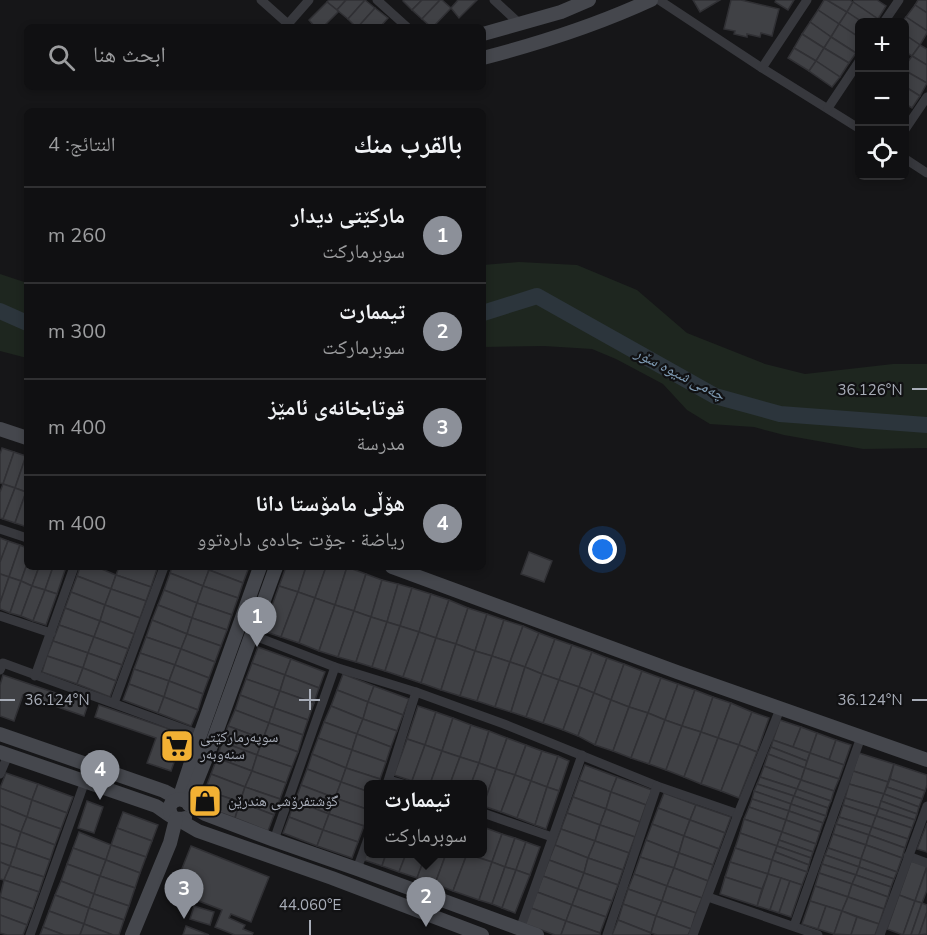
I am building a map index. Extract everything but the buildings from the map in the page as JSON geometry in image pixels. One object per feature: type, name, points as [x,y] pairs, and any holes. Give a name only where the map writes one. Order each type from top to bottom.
[{"type":"street","points":[[261,0],[288,24],[309,0]]},
{"type":"street","points":[[377,0],[404,24]]},
{"type":"street","points":[[494,0],[520,24]]},
{"type":"street","points":[[486,33],[561,12],[589,0]]},
{"type":"street","points":[[486,57],[564,35],[651,0]]},
{"type":"street","points":[[659,0],[855,126]]},
{"type":"street","points":[[762,68],[807,0]]},
{"type":"street","points":[[887,18],[899,0]]},
{"type":"street","points":[[828,108],[855,68]]},
{"type":"street","points":[[907,126],[927,97]]},
{"type":"street","points":[[909,161],[927,173]]},
{"type":"street","points":[[0,429],[24,437]]},
{"type":"street","points":[[0,529],[24,537]]},
{"type":"street","points":[[35,676],[73,570]]},
{"type":"street","points":[[114,703],[163,570]]},
{"type":"street","points":[[185,803],[200,735],[259,570]]},
{"type":"street","points":[[185,803],[252,635],[275,570]]},
{"type":"street","points":[[400,570],[780,709],[927,760]]},
{"type":"street","points":[[0,616],[51,633]]},
{"type":"street","points":[[252,635],[335,667],[416,692],[504,724],[657,786],[738,814]]},
{"type":"street","points":[[0,670],[3,663],[200,735]]},
{"type":"street","points":[[274,840],[335,667]]},
{"type":"street","points":[[389,780],[416,692]]},
{"type":"street","points":[[693,935],[780,709]]},
{"type":"street","points":[[0,734],[164,791],[205,814],[537,935]]},
{"type":"street","points":[[794,926],[861,737]]},
{"type":"street","points":[[0,774],[4,753],[156,806],[198,831],[332,878],[482,935]]},
{"type":"street","points":[[520,929],[582,755]]},
{"type":"street","points":[[30,935],[85,781]]},
{"type":"street","points":[[607,935],[657,786]]},
{"type":"street","points":[[137,933],[170,843],[175,818],[169,810],[170,805],[174,801],[185,803]]},
{"type":"street","points":[[880,935],[927,806]]},
{"type":"street","points":[[487,814],[552,837]]},
{"type":"street","points":[[357,869],[364,850]]},
{"type":"street","points":[[908,856],[927,863]]},
{"type":"street","points":[[708,897],[818,935]]},
{"type":"shaded area","points":[[519,262],[577,265],[637,290],[687,333],[765,364],[805,374],[893,364],[927,364],[927,448],[863,449],[784,435],[754,427],[710,424],[687,410],[663,384],[592,349],[544,346],[486,347],[486,265]]},
{"type":"shaded area","points":[[0,274],[24,282],[24,357],[0,351]]},
{"type":"waterway","name":"چەمی شیوە سۆر","points":[[486,312],[537,296],[715,396],[780,414],[927,425]]},
{"type":"waterway","name":"چەمی شیوە سۆر","points":[[0,311],[24,322]]},
{"type":"place","name":"مارکێتی دیدار","points":[[257,647]]},
{"type":"place","name":"سوپەرمارکێتی سنەوبەر","points":[[177,746]]},
{"type":"place","name":"هۆڵی مامۆستا دانا","points":[[100,800]]},
{"type":"place","name":"گۆشتفرۆشی هندرێن","points":[[205,801]]},
{"type":"place","name":"قوتابخانەی ئامێز","points":[[184,919]]},
{"type":"place","name":"تیممارت","points":[[426,927]]}]
